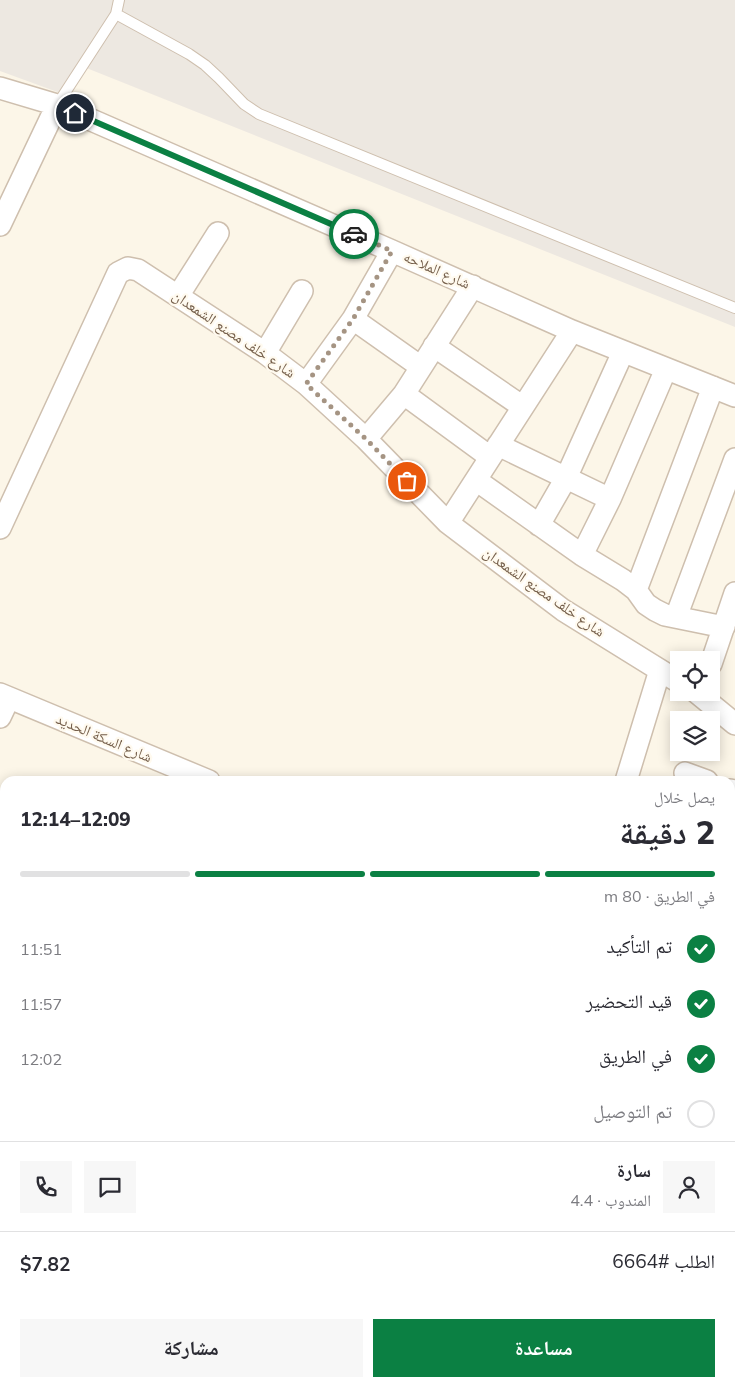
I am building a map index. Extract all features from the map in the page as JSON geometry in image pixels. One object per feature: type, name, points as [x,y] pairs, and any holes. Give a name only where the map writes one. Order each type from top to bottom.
[{"type":"street","name":"شارع الملاحه","points":[[0,88],[57,105],[572,331],[735,396]]},
{"type":"street","points":[[0,226],[57,105]]},
{"type":"street","points":[[178,296],[218,233]]},
{"type":"street","points":[[306,384],[353,319],[392,251]]},
{"type":"street","name":"شارع خلف مصنع الشمعدان","points":[[0,528],[118,273],[128,268],[138,270],[266,352],[306,384],[366,439],[448,523],[563,610],[670,676]]},
{"type":"street","points":[[366,439],[404,394],[473,286]]},
{"type":"street","points":[[266,352],[302,291]]},
{"type":"street","points":[[353,319],[421,367]]},
{"type":"street","points":[[448,523],[572,331]]},
{"type":"street","points":[[434,346],[523,407]]},
{"type":"street","points":[[539,525],[566,478],[623,352]]},
{"type":"street","points":[[582,555],[610,499],[666,369]]},
{"type":"street","points":[[636,590],[713,387]]},
{"type":"street","points":[[404,394],[494,451],[566,478],[610,499]]},
{"type":"street","points":[[676,617],[735,459]]},
{"type":"street","points":[[476,480],[582,555],[623,580],[636,590],[650,607],[665,615],[724,627]]},
{"type":"street","points":[[716,651],[735,593]]},
{"type":"street","points":[[628,776],[660,670]]},
{"type":"street","points":[[708,701],[735,724]]},
{"type":"street","name":"شارع السكة الحديد","points":[[3,703],[196,776]]},
{"type":"street","points":[[685,773],[693,776]]},
{"type":"lane","points":[[57,105],[116,14],[119,0]]},
{"type":"lane","points":[[116,14],[189,54],[205,65],[244,104],[259,114],[735,308]]},
{"type":"shaded area","points":[[0,0],[735,0],[735,327],[79,65],[63,94],[0,71]]},
{"type":"way so far","points":[[354,234],[392,251],[353,319],[306,384],[366,439],[407,481]]},
{"type":"route","points":[[75,113],[354,234]]}]
